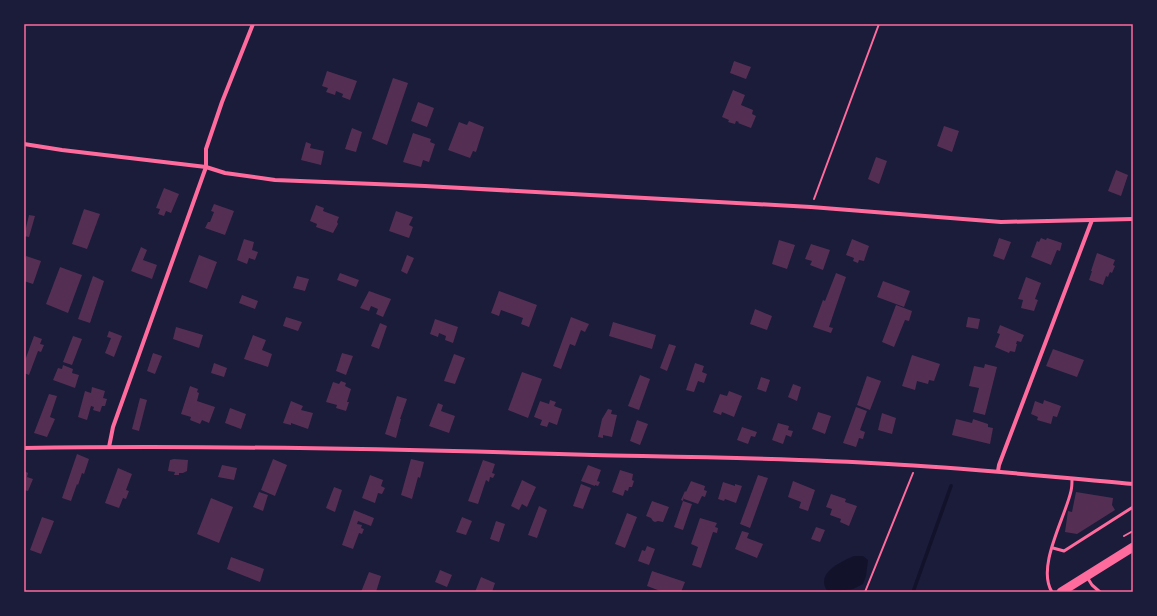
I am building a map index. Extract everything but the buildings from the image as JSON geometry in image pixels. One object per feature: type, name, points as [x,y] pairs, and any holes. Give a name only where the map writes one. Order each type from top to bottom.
[{"type":"highway","points":[[1060,592],[1133,547]]},
{"type":"street","points":[[109,447],[113,427],[206,167],[206,149],[222,102],[253,24]]},
{"type":"street","points":[[24,144],[206,167],[225,173],[275,180],[425,186],[811,207],[1001,222],[1133,219]]},
{"type":"street","points":[[998,471],[1092,220]]},
{"type":"street","points":[[24,448],[367,448],[756,458],[998,471],[1133,484]]},
{"type":"lane","points":[[1052,592],[1048,586],[1047,575],[1057,530],[1071,492],[1072,479]]},
{"type":"lane","points":[[1053,548],[1064,551],[1133,507]]},
{"type":"lane","points":[[1086,576],[1092,585],[1100,592]]},
{"type":"path","points":[[811,207],[879,24]]},
{"type":"path","points":[[865,591],[916,466]]},
{"type":"path","points":[[1124,536],[1133,531]]},
{"type":"shaded area","points":[[854,556],[863,556],[868,560],[866,576],[863,584],[853,589],[828,592],[824,580],[826,574],[836,565]]},
{"type":"waterway","points":[[913,592],[951,486]]}]
